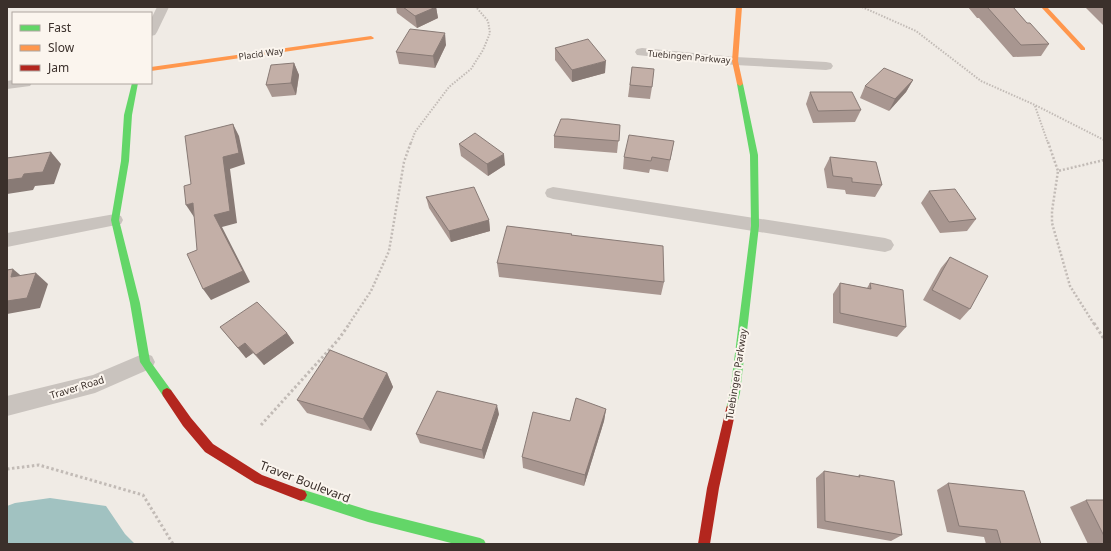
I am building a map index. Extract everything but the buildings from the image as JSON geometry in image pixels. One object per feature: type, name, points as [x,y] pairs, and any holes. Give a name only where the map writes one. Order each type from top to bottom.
[{"type":"street","points":[[152,30],[163,7]]},
{"type":"street","name":"Tuebingen Parkway","points":[[704,544],[713,488],[735,393],[754,226],[754,156],[735,61],[739,7]]},
{"type":"street","points":[[1044,7],[1083,49]]},
{"type":"street","name":"Placid Way","points":[[152,69],[370,38]]},
{"type":"street","name":"Tuebingen Parkway","points":[[642,52],[735,61],[826,66]]},
{"type":"street","points":[[135,84],[128,115],[125,161],[115,220],[135,303],[144,362]]},
{"type":"street","points":[[553,193],[754,226],[884,245]]},
{"type":"street","points":[[7,240],[115,220]]},
{"type":"street","name":"Traver Road","points":[[7,406],[95,384],[144,362]]},
{"type":"street","name":"Traver Boulevard","points":[[144,362],[187,422],[209,448],[259,479],[332,506],[402,526],[480,544]]},
{"type":"path","points":[[262,425],[338,340],[371,291],[389,251],[404,162],[415,132],[449,87],[471,68],[483,50],[490,33],[488,22],[476,7]]},
{"type":"path","points":[[862,7],[916,31],[981,81],[1035,105],[1104,140]]},
{"type":"path","points":[[1035,105],[1058,172],[1052,211],[1052,223],[1070,286],[1104,339]]},
{"type":"path","points":[[1058,172],[1104,160]]},
{"type":"path","points":[[7,469],[39,465],[143,495],[173,544]]},
{"type":"water","points":[[50,498],[106,506],[125,534],[135,544],[7,544],[7,506],[15,503]]},
{"type":"traffic: fast","points":[[135,84],[128,115],[125,161],[115,220],[135,303],[145,362],[167,393]]},
{"type":"traffic: fast","points":[[731,409],[735,393],[755,226],[754,155],[740,84]]},
{"type":"traffic: fast","points":[[301,495],[368,516],[480,544]]},
{"type":"traffic: slow","points":[[739,7],[735,61],[740,84]]},
{"type":"traffic: slow","points":[[1044,7],[1083,49]]},
{"type":"traffic: slow","points":[[152,69],[371,38]]},
{"type":"traffic: jam","points":[[167,393],[187,422],[209,448],[259,479],[301,495]]},
{"type":"traffic: jam","points":[[704,544],[713,488],[731,409]]}]
